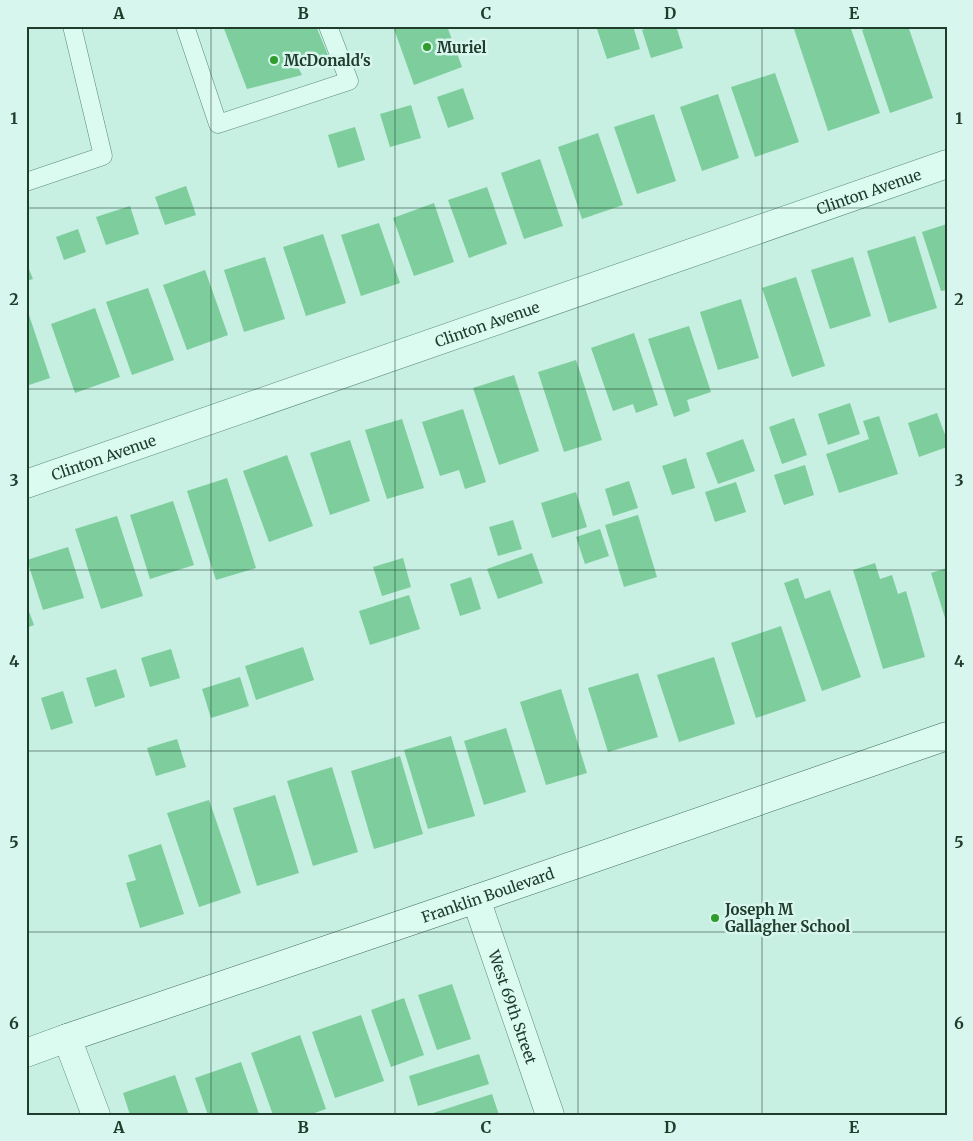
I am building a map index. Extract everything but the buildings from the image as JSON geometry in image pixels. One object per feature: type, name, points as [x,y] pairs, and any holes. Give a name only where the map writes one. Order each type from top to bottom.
[{"type":"street","name":"Clinton Avenue","points":[[26,484],[947,164]]},
{"type":"street","name":"Franklin Boulevard","points":[[26,1053],[947,736]]},
{"type":"street","name":"West 69th Street","points":[[476,899],[550,1115]]},
{"type":"street","points":[[67,1038],[96,1115]]},
{"type":"lane","points":[[26,182],[103,156],[72,26]]},
{"type":"lane","points":[[185,26],[218,124],[349,81],[328,26]]},
{"type":"place","name":"Muriel","points":[[427,47]]},
{"type":"place","name":"McDonald's","points":[[274,60]]},
{"type":"place","name":"Joseph M Gallagher School","points":[[715,918]]}]
